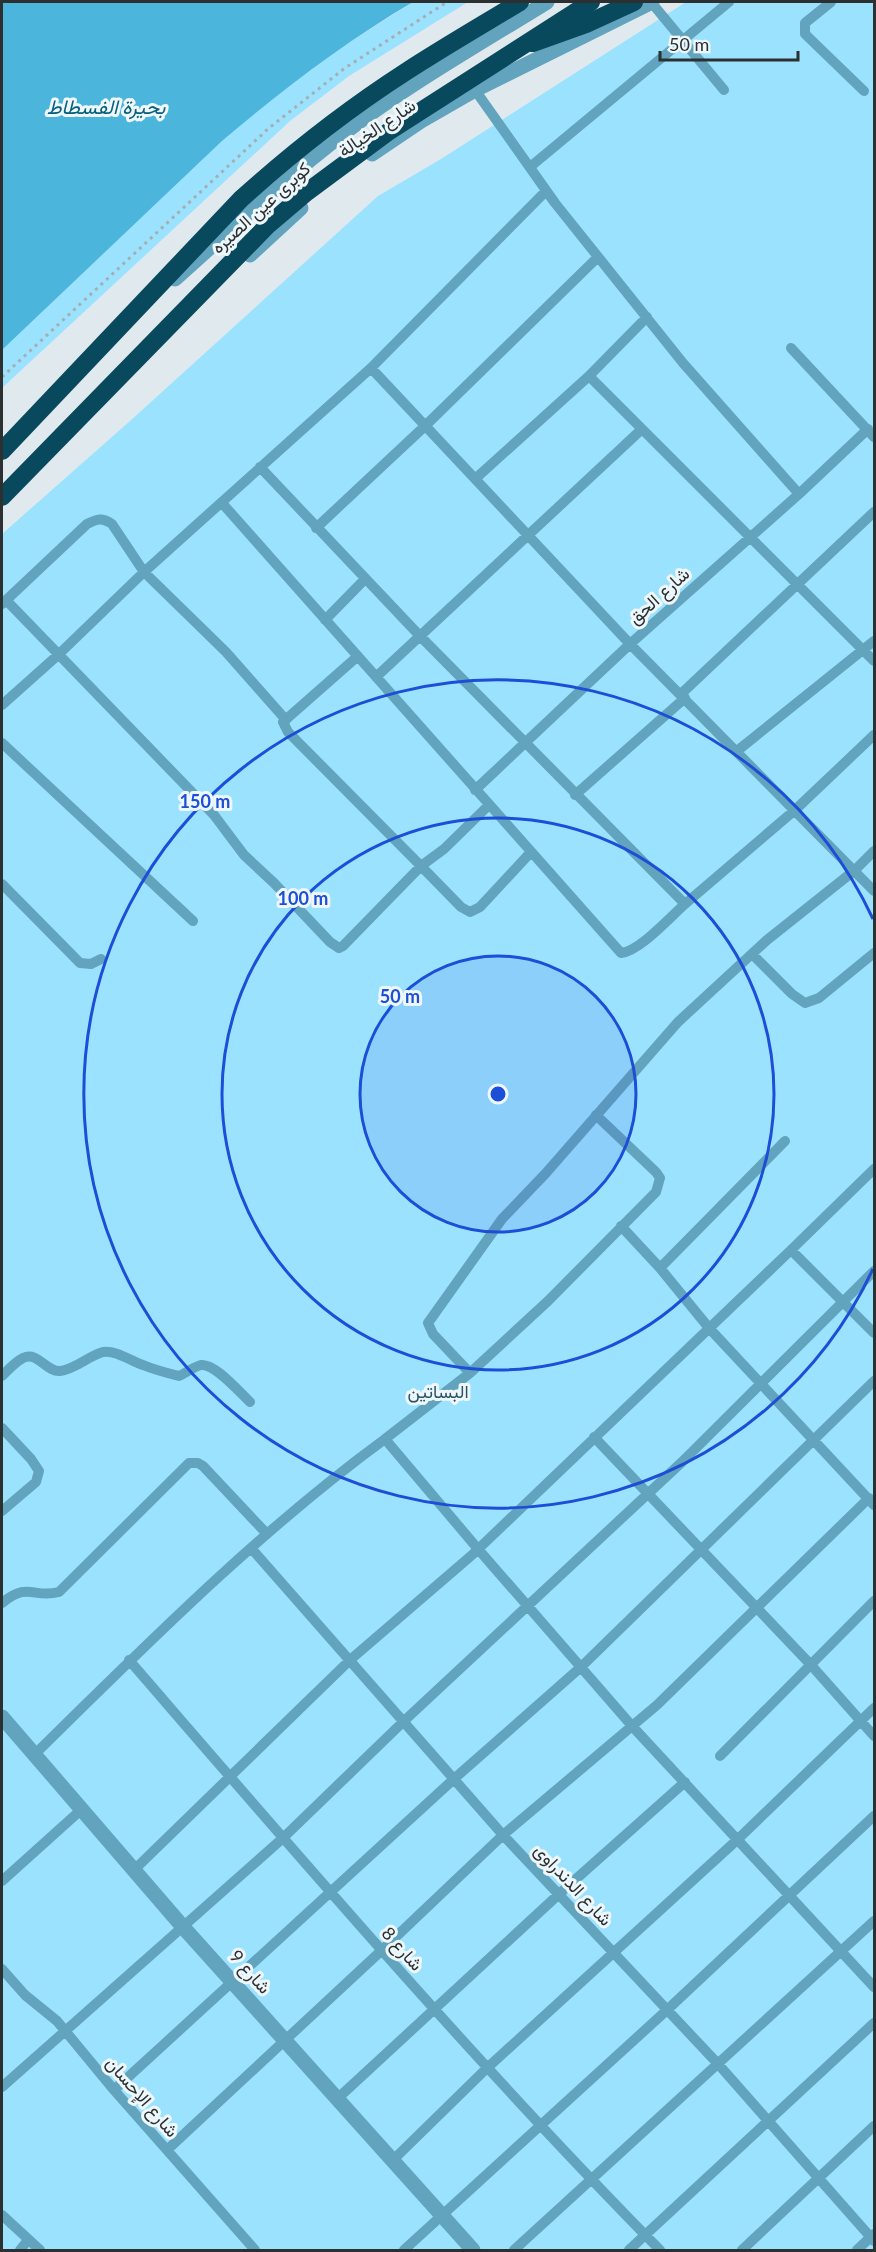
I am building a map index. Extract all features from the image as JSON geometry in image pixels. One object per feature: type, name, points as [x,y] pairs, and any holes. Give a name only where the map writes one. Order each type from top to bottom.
[{"type":"highway","name":"كوبرى عين الصيره","points":[[2,451],[241,199],[281,163],[373,93],[520,2]]},
{"type":"highway","name":"كوبرى عين الصيره","points":[[2,497],[267,226],[307,192],[388,132],[591,2]]},
{"type":"highway","points":[[517,48],[566,32],[634,2]]},
{"type":"street","name":"شارع الخيالة","points":[[2,442],[281,183],[344,133],[407,88],[547,2]]},
{"type":"street","name":"شارع الخيالة","points":[[2,486],[303,206],[361,161],[421,121],[475,90],[652,2]]},
{"type":"street","name":"شارع 9","points":[[2,1717],[232,1983],[473,2250]]},
{"type":"lane","points":[[652,2],[724,90]]},
{"type":"lane","points":[[530,167],[729,2]]},
{"type":"lane","points":[[831,2],[805,23],[805,34],[864,91]]},
{"type":"lane","points":[[475,90],[546,191],[683,363],[799,494]]},
{"type":"lane","points":[[2,705],[144,572],[371,369],[546,191]]},
{"type":"lane","points":[[316,528],[425,426],[598,257]]},
{"type":"lane","points":[[475,479],[589,376],[647,317]]},
{"type":"lane","points":[[791,348],[871,433]]},
{"type":"lane","points":[[371,369],[630,644],[874,891]]},
{"type":"lane","points":[[589,376],[752,536],[874,661]]},
{"type":"lane","points":[[376,677],[642,429]]},
{"type":"lane","name":"شارع الحق","points":[[475,790],[630,644],[871,433]]},
{"type":"lane","points":[[260,468],[419,635],[685,904]]},
{"type":"lane","points":[[222,503],[621,953],[625,953],[643,941],[795,810],[874,735]]},
{"type":"lane","points":[[575,795],[683,696],[874,512]]},
{"type":"lane","points":[[286,720],[226,652],[144,572],[112,524],[98,518],[68,540],[4,602],[214,815],[244,855],[323,935],[339,948],[421,866],[444,849],[489,805]]},
{"type":"lane","points":[[325,620],[365,579]]},
{"type":"lane","points":[[737,751],[874,642]]},
{"type":"lane","points":[[358,656],[286,720],[283,725],[288,732],[461,907],[470,912],[480,907],[531,852]]},
{"type":"lane","points":[[2,743],[193,921]]},
{"type":"lane","points":[[470,1373],[433,1334],[428,1320],[502,1219],[546,1173],[678,1022],[752,954],[855,870],[874,851]]},
{"type":"lane","points":[[2,884],[80,963],[91,964],[101,959]]},
{"type":"lane","points":[[752,954],[792,994],[805,1003],[819,998],[874,953]]},
{"type":"lane","points":[[34,1755],[129,1660],[267,1534],[470,1373],[592,1259],[621,1226],[656,1192],[660,1178],[647,1162],[596,1115]]},
{"type":"lane","points":[[660,1268],[785,1141]]},
{"type":"lane","points":[[134,1870],[350,1660],[478,1549],[874,1169]]},
{"type":"lane","points":[[167,2150],[503,1835],[657,1705],[756,1608],[872,1502],[709,1328],[660,1268],[621,1226]]},
{"type":"lane","points":[[791,1250],[874,1333]]},
{"type":"lane","points":[[2,2087],[283,1838],[404,1721],[648,1494],[874,1271]]},
{"type":"lane","points":[[2,1376],[19,1360],[30,1356],[50,1369],[59,1371],[108,1352],[179,1376],[198,1366],[207,1365],[218,1372],[250,1402]]},
{"type":"lane","points":[[114,2090],[455,1778],[581,1667],[874,1381]]},
{"type":"lane","points":[[2,1428],[39,1471],[36,1482],[2,1511]]},
{"type":"lane","points":[[594,1437],[811,1665],[874,1736]]},
{"type":"lane","points":[[385,1439],[632,1725],[874,1987]]},
{"type":"lane","points":[[2,1603],[14,1594],[25,1590],[59,1592],[189,1464],[198,1462],[203,1466],[267,1534]]},
{"type":"lane","name":"شارع الدندراوى","points":[[252,1548],[503,1835],[719,2065],[873,2238]]},
{"type":"lane","points":[[720,1756],[874,1601]]},
{"type":"lane","name":"شارع 8","points":[[129,1660],[486,2069],[590,2180],[660,2250]]},
{"type":"lane","points":[[392,2161],[486,2069],[737,1840],[874,1708]]},
{"type":"lane","points":[[337,2099],[558,1895],[685,1782]]},
{"type":"lane","points":[[2,1881],[82,1809]]},
{"type":"lane","points":[[404,2250],[667,2010],[874,1816]]},
{"type":"lane","points":[[514,2250],[874,1921]]},
{"type":"lane","name":"شارع الإحسان","points":[[2,1969],[25,1995],[57,2021],[114,2090],[255,2250]]},
{"type":"lane","points":[[629,2250],[874,2024]]},
{"type":"lane","points":[[742,2250],[874,2126]]},
{"type":"lane","points":[[2,2215],[40,2250]]},
{"type":"lane","points":[[857,2250],[873,2238]]},
{"type":"lane","points":[[20,2250],[28,2240]]},
{"type":"path","points":[[2,377],[268,128],[345,68],[447,2]]},
{"type":"green space","points":[[413,2],[468,2],[349,76],[290,121],[2,388],[2,350],[222,141],[258,110],[340,48]]},
{"type":"green space","name":"البساتين","points":[[686,2],[874,2],[874,2250],[2,2250],[2,534],[378,196],[441,159]]},
{"type":"water","name":"بحيرة الفسطاط","points":[[2,2],[413,2],[363,33],[315,67],[222,141],[2,350]]}]
